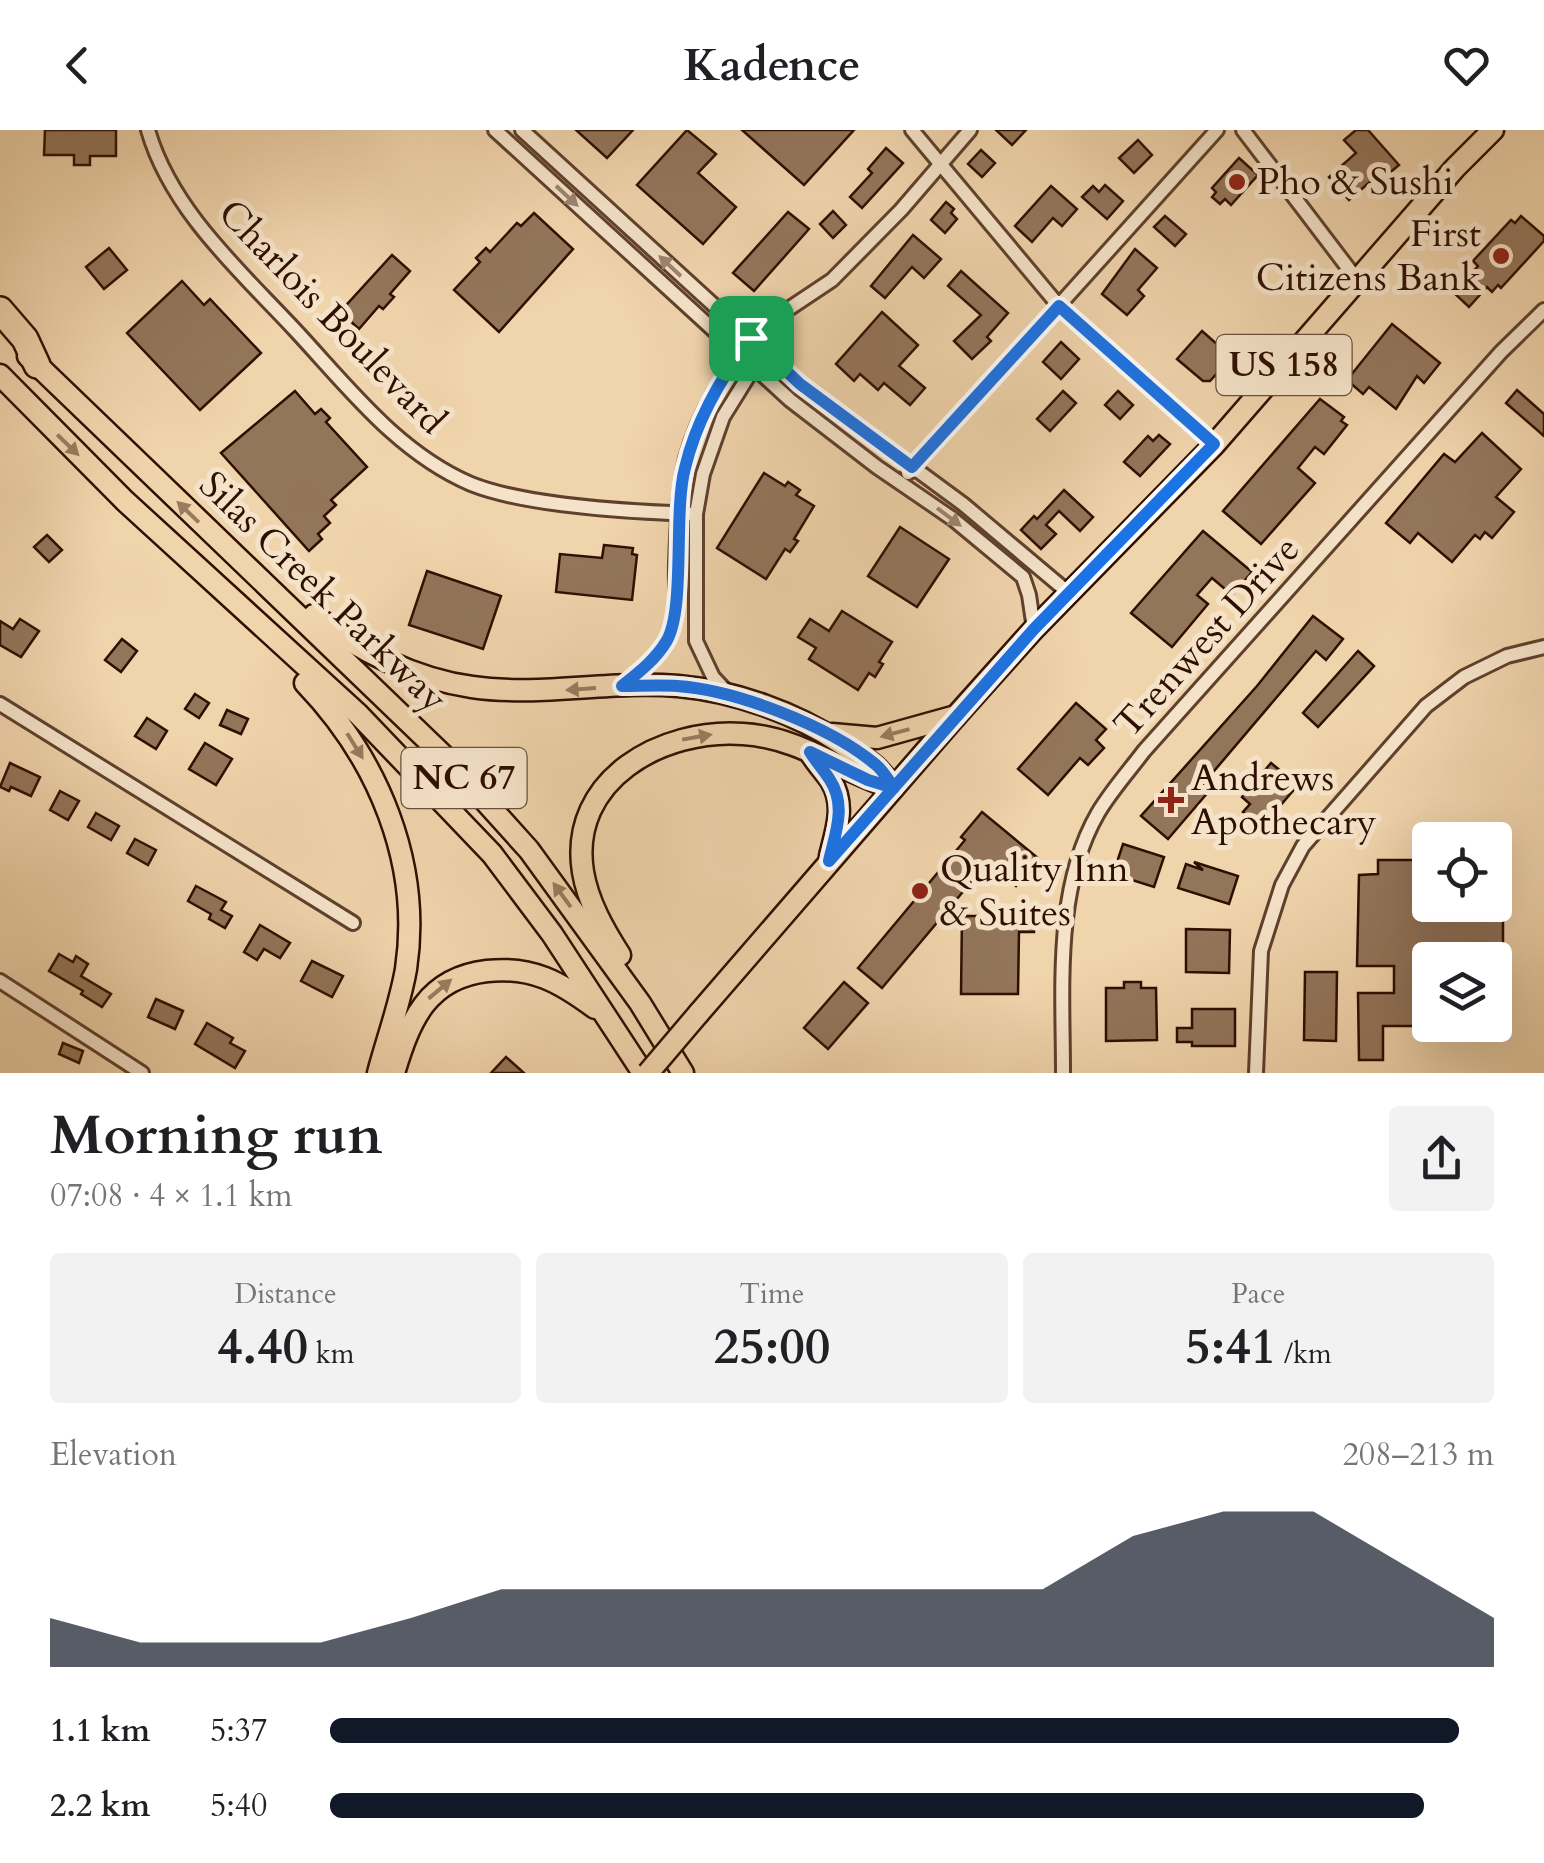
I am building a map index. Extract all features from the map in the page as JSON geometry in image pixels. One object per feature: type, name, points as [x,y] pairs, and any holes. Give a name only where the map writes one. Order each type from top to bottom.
[{"type":"highway","points":[[0,310],[25,339],[37,366]]},
{"type":"main road","name":"US 158","points":[[646,1073],[1034,629],[1214,444],[1455,168],[1493,130]]},
{"type":"main road","name":"Silas Creek Parkway","points":[[0,326],[258,580],[414,724],[529,850],[640,1003],[682,1073]]},
{"type":"main road","name":"Silas Creek Parkway","points":[[0,375],[82,459],[391,747],[492,854],[646,1073]]},
{"type":"main road","points":[[198,569],[210,591],[301,678],[342,726],[368,767],[404,861],[410,902],[405,972],[378,1073]]},
{"type":"main road","points":[[258,580],[297,600],[328,626],[376,656],[438,680],[467,687],[524,691],[679,686],[730,696],[831,734],[878,765],[894,788]]},
{"type":"main road","points":[[831,734],[877,738],[956,716]]},
{"type":"main road","points":[[640,1003],[627,966],[593,906],[582,870],[585,823],[615,774],[645,753],[691,737],[758,735],[810,752],[894,788]]},
{"type":"main road","points":[[810,752],[831,780],[838,800],[840,812],[829,861]]},
{"type":"main road","points":[[394,1073],[412,1024],[424,1004],[455,977],[510,969],[532,971],[554,980],[610,1018]]},
{"type":"street","name":"Charlois Boulevard","points":[[148,130],[168,177],[214,243],[374,414],[430,463],[473,485],[525,498],[696,514]]},
{"type":"street","points":[[495,130],[790,400],[953,519],[1022,577],[1034,629]]},
{"type":"street","points":[[522,130],[814,396],[988,523],[1070,594]]},
{"type":"street","points":[[912,130],[1059,306],[1214,444]]},
{"type":"street","points":[[790,308],[832,280],[970,130]]},
{"type":"street","points":[[902,482],[1218,130]]},
{"type":"street","points":[[1243,130],[1358,281]]},
{"type":"street","points":[[602,230],[617,217]]},
{"type":"street","points":[[692,312],[705,298]]},
{"type":"street","name":"Trenwest Drive","points":[[1063,1073],[1066,928],[1075,868],[1098,813],[1144,751],[1501,352],[1544,310]]},
{"type":"street","points":[[622,686],[644,669],[668,640],[676,610],[684,470],[698,429],[751,338]]},
{"type":"street","points":[[730,696],[713,677],[696,641],[696,514],[703,474],[723,417],[766,351]]},
{"type":"street","points":[[698,429],[714,439]]},
{"type":"street","points":[[1256,1073],[1261,951],[1282,885],[1303,846],[1426,706],[1464,677],[1507,656],[1544,646]]},
{"type":"street","points":[[0,704],[353,923]]},
{"type":"street","points":[[0,982],[142,1073]]},
{"type":"building","points":[[45,130],[116,130],[116,156],[90,156],[90,165],[74,165],[74,155],[44,155]]},
{"type":"building","points":[[576,130],[633,130],[607,158]]},
{"type":"building","points":[[687,130],[716,154],[698,173],[736,207],[703,244],[637,185]]},
{"type":"building","points":[[742,130],[854,130],[804,185]]},
{"type":"building","points":[[996,130],[1026,130],[1012,145]]},
{"type":"building","points":[[1356,130],[1368,130],[1399,165],[1382,179],[1378,175],[1349,200],[1329,177],[1356,153],[1344,140]]},
{"type":"building","points":[[1138,140],[1152,155],[1134,173],[1119,158]]},
{"type":"building","points":[[886,148],[903,163],[862,208],[850,197],[872,173],[868,169]]},
{"type":"building","points":[[981,150],[995,163],[982,177],[968,164]]},
{"type":"building","points":[[1239,158],[1258,175],[1231,205],[1225,199],[1220,204],[1212,197],[1216,192],[1212,188]]},
{"type":"building","points":[[1105,185],[1123,201],[1107,219],[1082,197],[1093,186],[1099,192]]},
{"type":"building","points":[[1051,186],[1077,209],[1062,226],[1053,218],[1032,242],[1015,226]]},
{"type":"building","points":[[946,202],[957,219],[945,233],[931,220]]},
{"type":"building","points":[[833,211],[846,225],[833,238],[820,224]]},
{"type":"building","points":[[788,212],[809,229],[754,291],[733,273]]},
{"type":"building","points":[[534,213],[573,249],[499,332],[454,290],[480,262],[476,258],[486,248],[490,252],[517,223],[521,226]]},
{"type":"building","points":[[1165,216],[1186,234],[1175,246],[1154,227]]},
{"type":"building","points":[[1521,216],[1544,236],[1544,241],[1501,288],[1498,285],[1492,292],[1487,287],[1469,307],[1454,293],[1478,266],[1473,261],[1511,220],[1515,223]]},
{"type":"building","points":[[913,235],[941,259],[924,278],[912,267],[885,298],[871,286]]},
{"type":"building","points":[[109,248],[127,270],[104,289],[86,267]]},
{"type":"building","points":[[1135,249],[1157,268],[1138,290],[1144,296],[1127,315],[1102,294]]},
{"type":"building","points":[[392,255],[410,271],[390,294],[394,297],[383,309],[379,306],[359,329],[340,312]]},
{"type":"building","points":[[961,271],[1008,313],[987,337],[991,341],[972,359],[954,341],[981,315],[948,286]]},
{"type":"building","points":[[182,281],[204,305],[210,299],[261,353],[200,410],[127,333]]},
{"type":"building","points":[[882,312],[918,345],[899,366],[925,388],[910,405],[884,383],[878,390],[860,374],[854,381],[836,364]]},
{"type":"building","points":[[1392,324],[1440,363],[1424,383],[1417,376],[1396,409],[1369,387],[1363,394],[1347,380]]},
{"type":"building","points":[[1202,331],[1227,353],[1228,361],[1210,381],[1203,381],[1177,359]]},
{"type":"building","points":[[1061,342],[1079,359],[1061,379],[1043,362]]},
{"type":"building","points":[[1517,390],[1544,414],[1544,436],[1506,403]]},
{"type":"building","points":[[295,391],[315,414],[321,409],[330,418],[326,422],[367,467],[331,500],[336,505],[324,516],[330,523],[318,534],[322,539],[309,551],[221,453]]},
{"type":"building","points":[[1063,391],[1076,403],[1050,431],[1037,419]]},
{"type":"building","points":[[1118,391],[1133,405],[1120,419],[1105,405]]},
{"type":"building","points":[[1320,399],[1344,417],[1341,421],[1347,425],[1324,454],[1315,447],[1298,468],[1315,483],[1261,544],[1223,511]]},
{"type":"building","points":[[1482,433],[1521,469],[1496,497],[1514,512],[1492,538],[1485,532],[1480,539],[1475,535],[1452,562],[1418,533],[1410,543],[1386,523],[1444,454],[1455,462]]},
{"type":"building","points":[[1159,435],[1170,444],[1140,476],[1124,462],[1148,436],[1153,441]]},
{"type":"building","points":[[764,473],[785,486],[788,482],[800,490],[796,495],[814,506],[794,539],[798,541],[790,552],[785,549],[766,579],[717,548]]},
{"type":"building","points":[[1064,490],[1093,517],[1080,531],[1059,511],[1046,525],[1056,534],[1041,549],[1021,530]]},
{"type":"building","points":[[900,527],[949,559],[917,607],[868,576]]},
{"type":"building","points":[[1203,531],[1252,572],[1232,595],[1212,578],[1197,595],[1208,604],[1172,647],[1131,613]]},
{"type":"building","points":[[47,535],[62,550],[49,562],[34,547]]},
{"type":"building","points":[[604,545],[633,548],[632,554],[637,555],[632,600],[556,592],[560,554],[602,558]]},
{"type":"building","points":[[427,571],[501,596],[483,649],[409,625]]},
{"type":"building","points":[[842,611],[892,642],[875,677],[869,673],[858,690],[809,659],[816,648],[798,637],[810,619],[829,631]]},
{"type":"building","points":[[1313,616],[1343,639],[1326,660],[1316,651],[1203,784],[1210,790],[1168,839],[1141,816],[1257,686]]},
{"type":"building","points":[[20,619],[39,631],[21,657],[0,645],[0,621],[13,629]]},
{"type":"building","points":[[122,639],[137,651],[121,672],[105,660]]},
{"type":"building","points":[[1358,651],[1374,666],[1318,727],[1303,713]]},
{"type":"building","points":[[195,694],[209,703],[199,718],[185,709]]},
{"type":"building","points":[[1076,703],[1106,729],[1096,740],[1104,748],[1088,765],[1080,758],[1048,795],[1018,769]]},
{"type":"building","points":[[227,710],[248,719],[241,734],[220,725]]},
{"type":"building","points":[[147,718],[167,731],[156,749],[135,736]]},
{"type":"building","points":[[205,743],[232,759],[216,785],[189,769]]},
{"type":"building","points":[[10,763],[40,777],[31,796],[11,787],[9,791],[0,787]]},
{"type":"building","points":[[1271,763],[1298,785],[1268,820],[1262,815],[1255,823],[1243,812],[1250,804],[1242,797]]},
{"type":"building","points":[[60,791],[79,801],[68,820],[50,810]]},
{"type":"building","points":[[982,812],[1039,859],[1016,886],[988,862],[882,988],[858,968],[965,840],[961,837]]},
{"type":"building","points":[[96,813],[119,826],[111,840],[88,827]]},
{"type":"building","points":[[135,839],[156,850],[148,865],[127,853]]},
{"type":"building","points":[[1123,844],[1164,857],[1154,887],[1113,874]]},
{"type":"building","points":[[1378,860],[1412,860],[1412,922],[1503,922],[1503,942],[1412,942],[1412,1026],[1383,1026],[1383,1060],[1359,1060],[1358,993],[1394,993],[1394,966],[1357,966],[1359,875],[1378,874]]},
{"type":"building","points":[[1194,862],[1238,876],[1229,904],[1178,888],[1186,864],[1203,870]]},
{"type":"building","points":[[196,886],[226,902],[221,910],[232,916],[225,928],[209,919],[211,914],[188,901]]},
{"type":"building","points":[[962,916],[1034,916],[1034,932],[1019,932],[1018,994],[961,994]]},
{"type":"building","points":[[260,925],[290,943],[280,958],[264,949],[257,960],[244,952]]},
{"type":"building","points":[[1186,929],[1230,930],[1229,973],[1186,972]]},
{"type":"building","points":[[59,954],[73,962],[76,956],[88,964],[81,976],[111,994],[102,1007],[49,971]]},
{"type":"building","points":[[312,961],[343,976],[332,997],[301,981]]},
{"type":"building","points":[[1305,972],[1337,972],[1336,1041],[1304,1040]]},
{"type":"building","points":[[844,982],[868,1003],[828,1049],[804,1028]]},
{"type":"building","points":[[1124,982],[1141,982],[1141,988],[1156,988],[1157,1040],[1106,1041],[1106,988],[1124,988]]},
{"type":"building","points":[[156,999],[183,1011],[175,1029],[148,1017]]},
{"type":"building","points":[[1192,1009],[1235,1009],[1235,1046],[1177,1042],[1177,1028],[1192,1028]]},
{"type":"building","points":[[207,1023],[233,1038],[230,1043],[245,1051],[235,1068],[195,1044]]},
{"type":"building","points":[[63,1043],[83,1051],[79,1063],[59,1054]]},
{"type":"building","points":[[506,1057],[524,1073],[491,1073]]},
{"type":"place","name":"Pho & Sushi","points":[[1237,182]]},
{"type":"place","name":"First Citizens Bank","points":[[1501,256]]},
{"type":"place","name":"Andrews Apothecary","points":[[1171,800]]},
{"type":"place","name":"Quality Inn & Suites","points":[[920,891]]},
{"type":"route","points":[[1059,306],[1214,444],[1034,629],[928,752],[829,861],[840,812],[838,800],[831,780],[810,752],[894,788],[878,765],[831,734],[801,720],[730,696],[679,686],[622,686],[644,669],[668,640],[676,610],[684,470],[695,435],[722,379],[751,338],[843,419],[912,467],[1059,306]]}]
